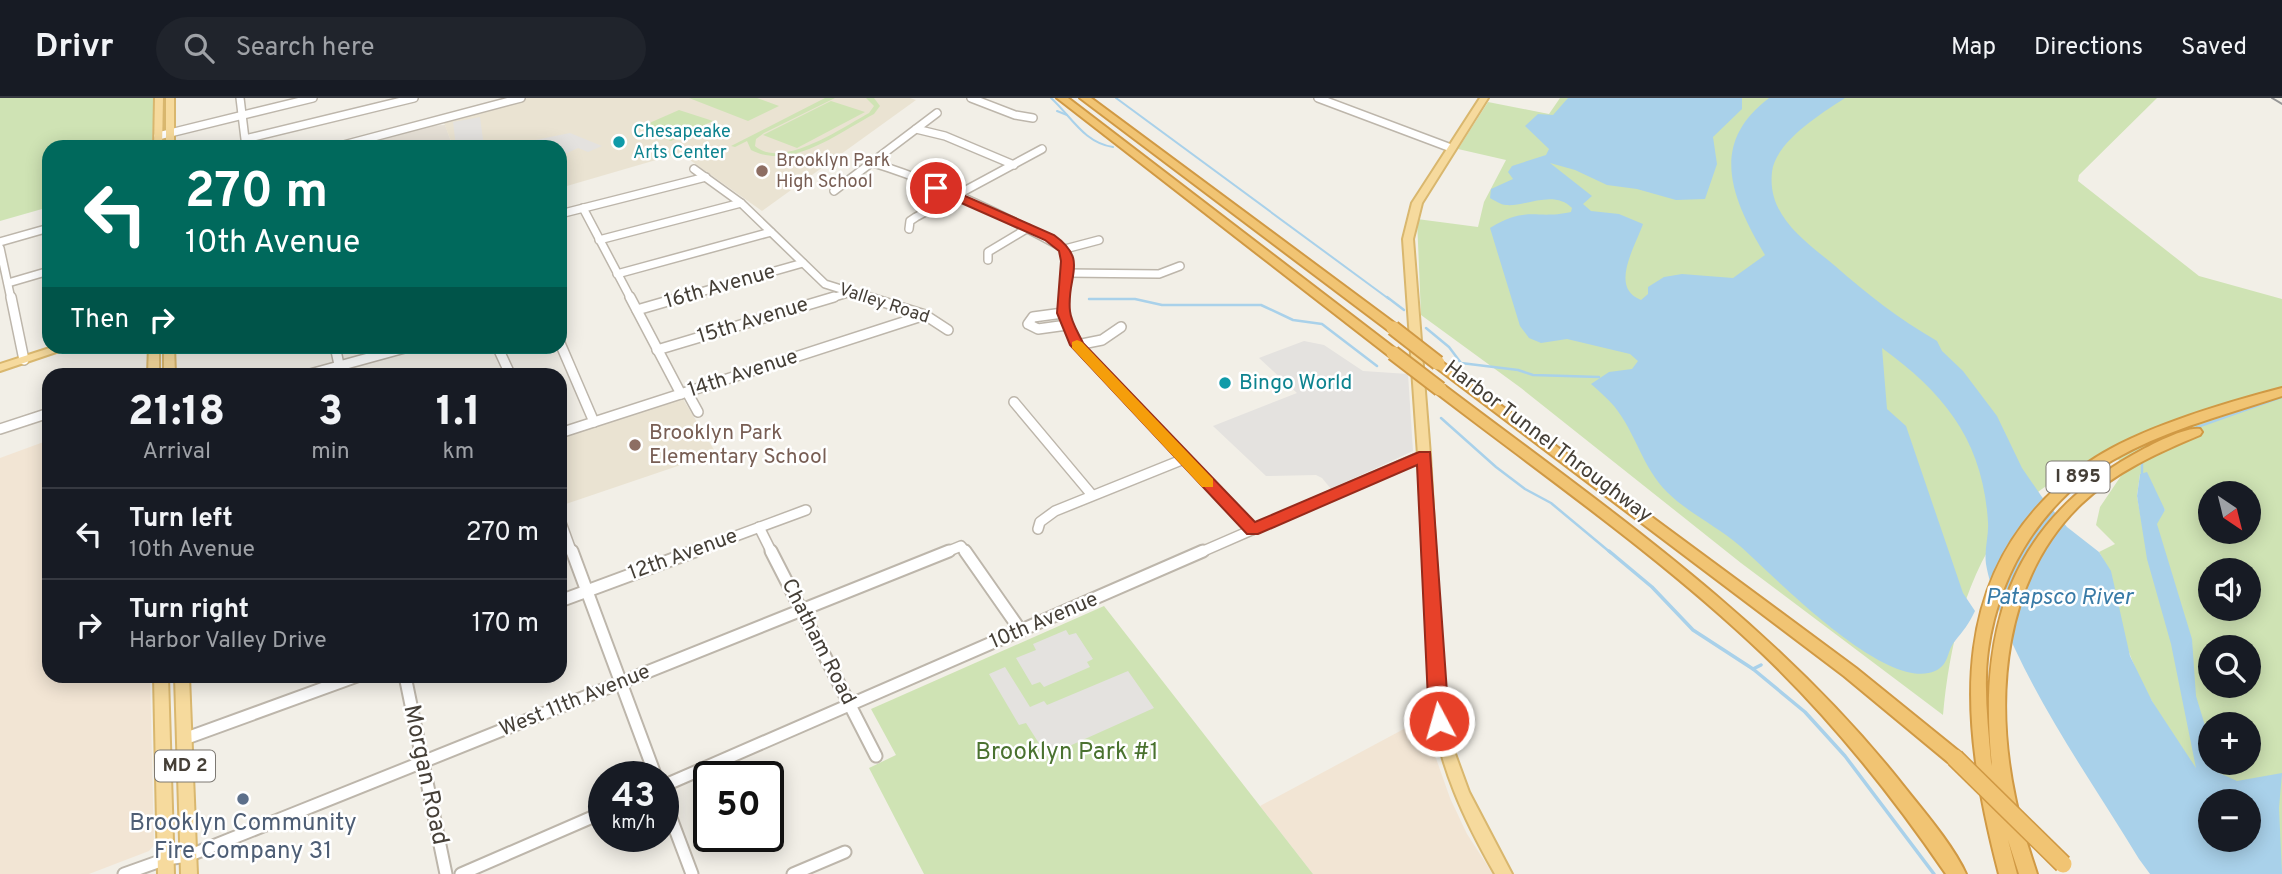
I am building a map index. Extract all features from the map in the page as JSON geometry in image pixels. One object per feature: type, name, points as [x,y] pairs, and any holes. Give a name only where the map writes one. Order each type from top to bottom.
[{"type":"highway","name":"Harbor Tunnel Throughway","points":[[1062,98],[1655,552],[1771,652],[1873,762],[1957,874]]},
{"type":"highway","name":"Harbor Tunnel Throughway","points":[[1086,98],[1808,640],[1955,758],[2068,869]]},
{"type":"highway","name":"I 895","points":[[2008,874],[1997,835],[1975,714],[1982,623],[2010,552],[2032,521],[2067,486],[2095,464],[2134,444],[2282,393]]},
{"type":"highway","name":"I 895","points":[[2028,874],[2007,806],[1997,730],[1997,673],[2007,614],[2021,573],[2042,538],[2064,510],[2104,476],[2148,451],[2282,402]]},
{"type":"main road","points":[[158,140],[159,98]]},
{"type":"main road","points":[[170,98],[170,140]]},
{"type":"main road","points":[[1484,98],[1417,203],[1408,239],[1424,455],[1437,703],[1442,739],[1460,796],[1504,874]]},
{"type":"main road","points":[[0,368],[43,354]]},
{"type":"main road","name":"MD 2","points":[[161,683],[166,866]]},
{"type":"main road","name":"MD 2","points":[[182,683],[189,874]]},
{"type":"street","points":[[240,98],[245,139],[414,98]]},
{"type":"street","points":[[158,136],[313,98]]},
{"type":"street","points":[[361,140],[505,100],[521,98]]},
{"type":"street","points":[[971,98],[1015,115],[1033,117]]},
{"type":"street","points":[[1318,98],[1451,148]]},
{"type":"street","points":[[834,191],[937,113]]},
{"type":"street","points":[[916,129],[945,136],[1014,165]]},
{"type":"street","points":[[909,229],[910,221],[1042,149]]},
{"type":"street","points":[[870,162],[897,170],[1028,228],[1065,249],[1099,240]]},
{"type":"street","name":"Valley Road","points":[[694,169],[741,203],[825,284],[925,315],[948,330]]},
{"type":"street","points":[[567,212],[706,177]]},
{"type":"street","points":[[600,240],[741,203]]},
{"type":"street","points":[[583,208],[657,350],[698,412]]},
{"type":"street","points":[[988,260],[988,252],[993,248],[1028,228]]},
{"type":"street","points":[[0,242],[42,231]]},
{"type":"street","points":[[617,274],[771,232]]},
{"type":"street","points":[[0,248],[24,360]]},
{"type":"street","points":[[1065,249],[1063,313],[1077,345],[1252,530]]},
{"type":"street","name":"16th Avenue","points":[[636,310],[803,263]]},
{"type":"street","points":[[1066,273],[1160,274],[1180,265]]},
{"type":"street","points":[[8,283],[42,273]]},
{"type":"street","name":"15th Avenue","points":[[657,350],[848,293]]},
{"type":"street","points":[[1063,313],[1032,317],[1028,324],[1038,329],[1067,325]]},
{"type":"street","name":"14th Avenue","points":[[567,431],[925,315]]},
{"type":"street","points":[[1077,345],[1102,340],[1121,327]]},
{"type":"street","points":[[346,368],[388,354]]},
{"type":"street","points":[[565,354],[594,422]]},
{"type":"street","points":[[1014,402],[1092,495]]},
{"type":"street","points":[[0,429],[42,415]]},
{"type":"street","name":"10th Avenue","points":[[679,779],[1424,455]]},
{"type":"street","points":[[1038,529],[1040,522],[1047,516],[1184,458]]},
{"type":"street","name":"12th Avenue","points":[[567,598],[806,510]]},
{"type":"street","name":"Chatham Road","points":[[759,527],[876,756]]},
{"type":"street","points":[[567,539],[650,761]]},
{"type":"street","name":"West 11th Avenue","points":[[124,874],[166,866],[961,546],[1021,631]]},
{"type":"street","points":[[184,739],[338,683]]},
{"type":"street","name":"Morgan Road","points":[[406,683],[446,874]]},
{"type":"street","points":[[461,874],[588,819]]},
{"type":"street","points":[[679,839],[692,874]]},
{"type":"street","points":[[793,874],[845,852]]},
{"type":"shaded area","name":"Brooklyn Park High School","points":[[527,98],[916,100],[762,211],[680,153],[567,186],[567,140],[450,140],[443,120]]},
{"type":"shaded area","points":[[480,117],[483,140],[455,140],[453,122]]},
{"type":"shaded area","points":[[445,125],[450,140],[375,140],[426,126]]},
{"type":"shaded area","points":[[570,133],[602,146],[588,152],[578,148],[567,153],[567,140],[535,140]]},
{"type":"shaded area","points":[[1304,341],[1324,345],[1363,371],[1408,374],[1413,451],[1331,489],[1316,475],[1266,476],[1213,426],[1297,393],[1259,358]]},
{"type":"shaded area","name":"Brooklyn Park Elementary School","points":[[683,399],[716,453],[567,504],[567,436]]},
{"type":"shaded area","points":[[42,443],[42,683],[150,683],[154,845],[149,851],[89,874],[0,874],[0,458]]},
{"type":"shaded area","points":[[1066,630],[1069,635],[1076,633],[1093,659],[1087,662],[1090,667],[1044,687],[1040,682],[1032,685],[1016,658],[1036,650],[1033,644]]},
{"type":"shaded area","points":[[1005,667],[1030,707],[1044,701],[1047,705],[1128,671],[1154,708],[1047,756],[1026,723],[1019,725],[989,674]]},
{"type":"shaded area","points":[[1430,715],[1432,747],[1450,798],[1467,834],[1493,874],[1313,874],[1260,806]]},
{"type":"green space","points":[[0,98],[154,98],[152,140],[42,140],[42,209],[0,221]]},
{"type":"green space","points":[[689,98],[757,98],[779,106],[748,121]]},
{"type":"green space","points":[[825,98],[835,98],[764,133],[756,139],[755,146],[767,152],[796,150],[829,136],[869,113],[874,106],[866,98],[874,98],[880,106],[874,114],[799,153],[766,155],[751,150],[747,141],[735,147],[731,146]]},
{"type":"green space","points":[[1560,98],[2157,98],[2079,175],[2078,181],[2199,276],[2282,299],[2282,874],[2261,852],[2261,789],[2206,789],[2147,693],[2130,655],[2114,589],[2099,552],[2115,544],[2096,525],[2100,507],[2127,467],[2109,452],[2056,480],[2031,497],[2010,518],[1995,539],[1971,586],[1962,611],[1950,663],[1943,715],[1741,563],[1521,388],[1421,315],[1417,219],[1478,227],[1484,202],[1506,160],[1458,149],[1488,102],[1549,114]],"holes":[[[2140,474],[2165,510],[2143,529],[2137,496]]]},
{"type":"green space","points":[[831,101],[865,112],[797,148],[763,135]]},
{"type":"green space","points":[[679,110],[713,121],[671,141],[638,128]]},
{"type":"green space","name":"Brooklyn Park #1","points":[[1104,606],[1313,874],[924,874],[869,768],[896,755],[871,709]]},
{"type":"water","name":"Patapsco River","points":[[1568,98],[1742,98],[1742,109],[1713,137],[1717,164],[1705,199],[1676,200],[1637,189],[1607,185],[1575,170],[1550,163],[1592,196],[1583,204],[1591,211],[1619,214],[1643,224],[1630,255],[1625,277],[1632,294],[1641,300],[1648,294],[1648,287],[1664,277],[1682,274],[1733,278],[1765,255],[1743,214],[1736,194],[1732,154],[1738,135],[1750,116],[1769,98],[1845,98],[1801,129],[1781,150],[1775,161],[1772,188],[1782,214],[1800,237],[1859,286],[1896,315],[1937,341],[1942,351],[1963,371],[1997,416],[2022,468],[2042,497],[2067,527],[2099,552],[2111,571],[2130,656],[2152,701],[2196,768],[2171,644],[2147,559],[2137,496],[2140,474],[2147,472],[2165,510],[2157,524],[2192,639],[2196,696],[2201,712],[2198,712],[2198,775],[2224,775],[2237,781],[2282,773],[2279,808],[2282,874],[2150,874],[2058,729],[2011,640],[1988,574],[1985,493],[1969,443],[1942,402],[1882,348],[1887,409],[1906,426],[1963,593],[1975,611],[1940,668],[1914,673],[1889,665],[1861,649],[1804,605],[1740,546],[1667,492],[1651,472],[1622,416],[1591,384],[1609,372],[1632,369],[1638,361],[1630,354],[1567,339],[1541,343],[1529,338],[1520,326],[1490,228],[1514,217],[1571,212],[1572,208],[1557,200],[1506,205],[1490,198],[1491,189],[1513,179],[1508,172],[1512,166],[1546,155],[1549,149],[1525,126],[1538,114],[1553,115]]},
{"type":"waterway","points":[[1051,98],[1067,115]]},
{"type":"waterway","points":[[1116,98],[1389,299]]},
{"type":"waterway","points":[[1057,111],[1067,115]]},
{"type":"waterway","points":[[1067,115],[1094,140],[1113,147]]},
{"type":"waterway","points":[[1387,297],[1404,310]]},
{"type":"waterway","points":[[1089,299],[1135,299],[1162,305],[1261,305],[1293,320],[1322,324],[1377,366]]},
{"type":"waterway","points":[[1426,328],[1449,347],[1461,363],[1518,370],[1533,375],[1599,377]]},
{"type":"waterway","points":[[2186,431],[2282,397]]},
{"type":"waterway","points":[[1441,418],[1496,467],[1525,489],[1551,503],[1611,553]]},
{"type":"waterway","points":[[2142,459],[2142,473]]},
{"type":"waterway","points":[[1609,551],[1652,587],[1693,630],[1753,669]]},
{"type":"waterway","points":[[1753,669],[1761,665]]},
{"type":"waterway","points":[[1753,669],[1805,712],[1845,756],[1934,874]]},
{"type":"tram line","points":[[2272,98],[2282,104]]},
{"type":"slow traffic","points":[[1077,345],[1207,483]]},
{"type":"place","name":"Chesapeake Arts Center","points":[[619,142]]},
{"type":"place","name":"Brooklyn Park High School","points":[[762,171]]},
{"type":"place","name":"Bingo World","points":[[1225,383]]},
{"type":"place","name":"Brooklyn Park Elementary School","points":[[635,445]]},
{"type":"place","name":"Brooklyn Community Fire Company 31","points":[[243,799]]},
{"type":"route","points":[[936,188],[1049,237],[1065,249],[1068,261],[1063,313],[1077,345],[1252,530],[1424,455],[1439,721]]}]
